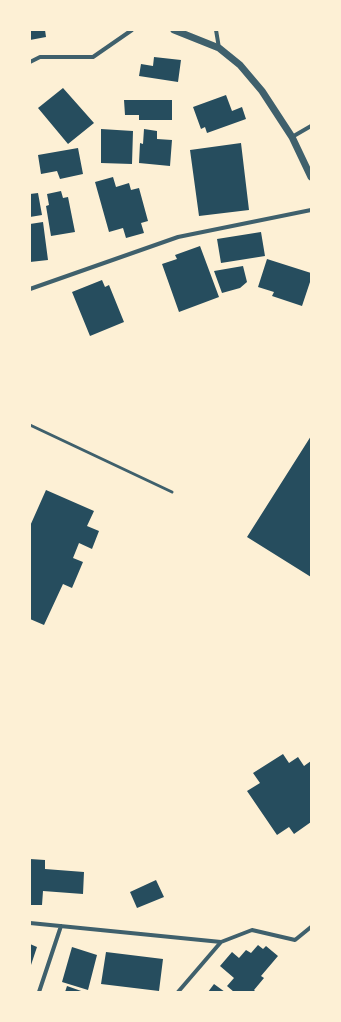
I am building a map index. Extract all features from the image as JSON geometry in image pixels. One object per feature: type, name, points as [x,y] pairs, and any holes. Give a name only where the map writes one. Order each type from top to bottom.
[{"type":"street","points":[[30,62],[40,57],[93,57],[132,30]]},
{"type":"street","points":[[174,30],[219,48],[240,65],[262,91],[292,137],[311,177]]},
{"type":"street","points":[[216,30],[219,48]]},
{"type":"street","points":[[292,137],[311,126]]},
{"type":"street","points":[[30,289],[178,237],[311,210]]},
{"type":"street","points":[[30,922],[220,942],[252,930],[295,940],[311,927]]},
{"type":"street","points":[[39,992],[61,926]]},
{"type":"street","points":[[178,992],[220,942]]},
{"type":"lane","points":[[30,426],[172,492]]},
{"type":"building","points":[[30,30],[45,30],[46,37],[30,40]]},
{"type":"building","points":[[154,57],[181,60],[178,82],[139,76],[141,64],[153,66]]},
{"type":"building","points":[[63,88],[94,123],[68,144],[38,108]]},
{"type":"building","points":[[226,95],[232,111],[242,107],[246,119],[207,133],[205,127],[201,129],[193,107]]},
{"type":"building","points":[[124,100],[172,100],[172,120],[139,120],[139,115],[125,115]]},
{"type":"building","points":[[101,129],[133,131],[132,164],[101,163]]},
{"type":"building","points":[[144,129],[157,131],[157,139],[172,140],[170,166],[139,163],[140,143],[143,144]]},
{"type":"building","points":[[241,143],[249,210],[199,216],[190,150]]},
{"type":"building","points":[[78,148],[83,174],[60,179],[57,171],[41,174],[38,155]]},
{"type":"building","points":[[113,177],[116,187],[129,183],[131,190],[139,188],[148,221],[141,223],[144,233],[126,238],[123,228],[109,232],[95,182]]},
{"type":"building","points":[[61,191],[63,198],[68,197],[75,232],[51,236],[46,206],[49,205],[47,194]]},
{"type":"building","points":[[38,193],[42,215],[30,217],[30,194]]},
{"type":"building","points":[[43,222],[48,260],[30,262],[30,224]]},
{"type":"building","points":[[261,232],[265,256],[221,263],[217,239]]},
{"type":"building","points":[[200,246],[219,297],[179,312],[162,264],[177,259],[175,255]]},
{"type":"building","points":[[267,259],[311,273],[311,279],[302,306],[272,296],[274,292],[258,287]]},
{"type":"building","points":[[243,266],[247,282],[240,288],[222,293],[214,271]]},
{"type":"building","points":[[102,280],[105,287],[109,285],[124,322],[90,336],[72,292]]},
{"type":"building","points":[[311,436],[311,577],[247,537]]},
{"type":"building","points":[[46,490],[94,511],[87,526],[99,531],[92,549],[79,543],[73,558],[83,562],[72,588],[63,584],[44,625],[30,619],[30,526]]},
{"type":"building","points":[[283,754],[289,763],[298,757],[304,766],[311,761],[311,822],[294,834],[289,827],[277,835],[247,791],[260,783],[253,773]]},
{"type":"building","points":[[30,859],[45,860],[45,869],[84,872],[83,894],[43,891],[42,905],[30,905]]},
{"type":"building","points":[[156,880],[164,897],[137,908],[130,892]]},
{"type":"building","points":[[30,944],[37,947],[30,968]]},
{"type":"building","points":[[258,945],[263,949],[266,946],[278,956],[261,976],[264,978],[254,990],[256,992],[234,992],[227,986],[234,978],[220,966],[232,952],[239,958],[246,950],[251,953]]},
{"type":"building","points":[[72,947],[97,955],[88,990],[62,982]]},
{"type":"building","points":[[106,952],[163,959],[159,991],[101,984]]},
{"type":"building","points":[[214,984],[225,992],[208,992]]},
{"type":"building","points":[[67,986],[84,992],[65,992]]}]
